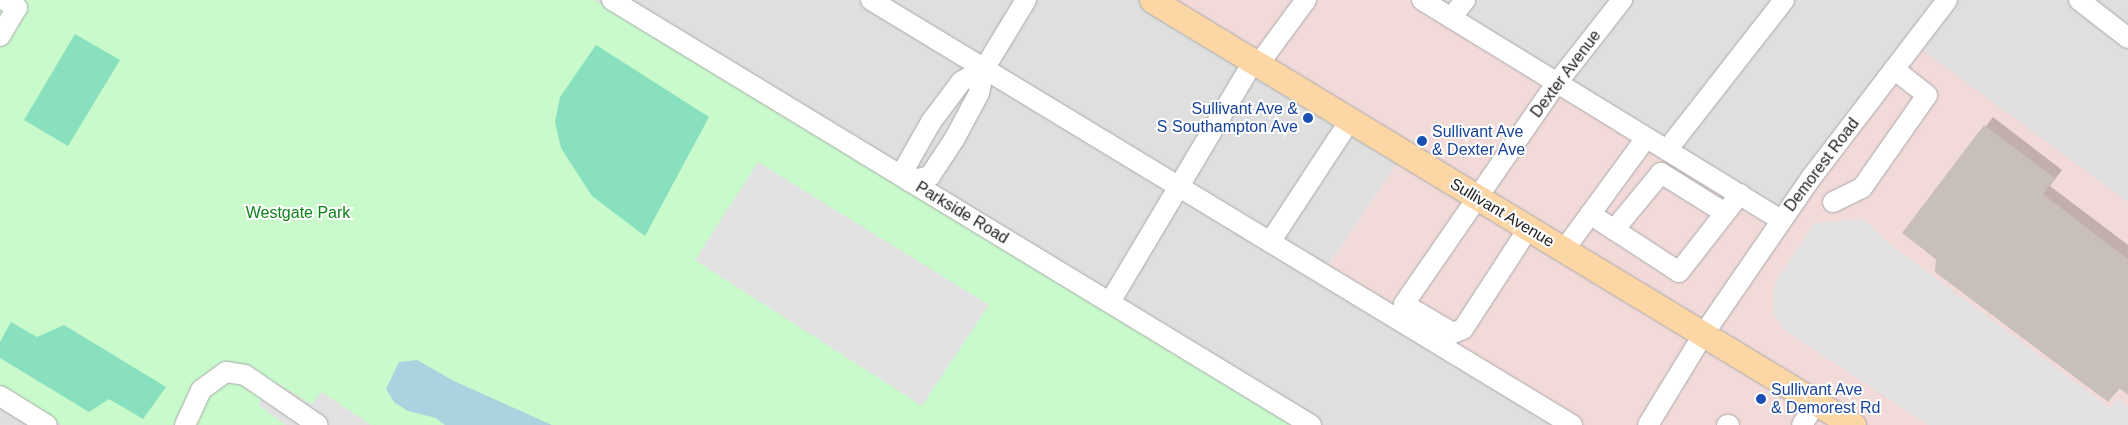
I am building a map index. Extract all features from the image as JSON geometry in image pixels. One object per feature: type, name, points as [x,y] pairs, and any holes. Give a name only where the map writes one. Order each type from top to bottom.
[{"type":"main road","name":"Sullivant Avenue","points":[[1152,0],[1815,404],[1853,425]]},
{"type":"street","name":"Parkside Road","points":[[612,0],[1311,425]]},
{"type":"street","points":[[871,0],[1572,425]]},
{"type":"street","points":[[984,69],[961,82],[931,122],[906,166],[909,181],[930,176],[979,93],[984,69],[1026,0]]},
{"type":"street","points":[[1110,302],[1179,186],[1256,64],[1306,0]]},
{"type":"street","points":[[1422,0],[1556,84],[1781,220]]},
{"type":"street","points":[[1451,18],[1465,0]]},
{"type":"street","name":"Dexter Avenue","points":[[1528,229],[1463,329],[1453,333],[1413,312],[1404,304],[1476,197],[1556,84],[1622,0]]},
{"type":"street","points":[[1667,150],[1784,0]]},
{"type":"street","name":"Demorest Road","points":[[1648,425],[1703,334],[1781,220],[1947,0]]},
{"type":"street","points":[[2078,0],[2128,38]]},
{"type":"street","points":[[0,36],[17,8],[8,1]]},
{"type":"street","points":[[1833,202],[1862,188],[1927,95],[1894,69]]},
{"type":"street","points":[[1270,242],[1350,120]]},
{"type":"street","points":[[1564,250],[1646,138]]},
{"type":"street","points":[[1627,164],[1653,179]]},
{"type":"street","points":[[1614,230],[1653,179],[1661,173],[1725,213]]},
{"type":"street","points":[[1590,214],[1679,272],[1740,194]]},
{"type":"street","points":[[185,425],[201,390],[226,372],[245,375],[318,425]]},
{"type":"street","points":[[0,396],[47,425]]},
{"type":"street","points":[[1802,425],[1815,404]]},
{"type":"shaded area","points":[[594,0],[1147,0],[1400,159],[1323,273],[1571,425],[1291,425]]},
{"type":"shaded area","points":[[1147,0],[1431,0],[1780,213],[1913,43],[2128,202],[2128,425],[1571,425],[1323,274],[1400,159]]},
{"type":"shaded area","points":[[1431,0],[2128,0],[2128,202],[1913,44],[1781,213]]},
{"type":"shaded area","points":[[758,162],[989,305],[922,406],[695,260]]},
{"type":"shaded area","points":[[1864,219],[1887,242],[2110,408],[2117,399],[2128,408],[2128,425],[1929,425],[1784,330],[1774,314],[1774,284],[1814,223]]},
{"type":"shaded area","points":[[274,381],[311,404],[322,392],[371,425],[286,425],[258,405]]},
{"type":"shaded area","points":[[0,386],[62,425],[0,425]]},
{"type":"green space","name":"Westgate Park","points":[[0,0],[594,0],[1291,425],[62,425],[0,386]]},
{"type":"green space","points":[[75,34],[120,60],[68,146],[24,120]]},
{"type":"green space","points":[[596,45],[709,117],[645,236],[592,196],[561,148],[555,122],[560,97]]},
{"type":"green space","points":[[11,322],[37,337],[64,325],[166,387],[143,419],[109,399],[89,412],[0,358],[0,342]]},
{"type":"water","points":[[417,360],[454,381],[552,425],[445,425],[436,418],[408,411],[394,402],[386,389],[399,362]]},
{"type":"building","points":[[1984,125],[2055,178],[2043,194],[2128,259],[2128,395],[2119,388],[2108,402],[1935,272],[1936,259],[1902,233]]},
{"type":"place","name":"Sullivant Ave & S Southampton Ave","points":[[1308,118]]},
{"type":"place","name":"Sullivant Ave & Dexter Ave","points":[[1422,141]]},
{"type":"place","name":"Sullivant Ave & Demorest Rd","points":[[1761,399]]}]
